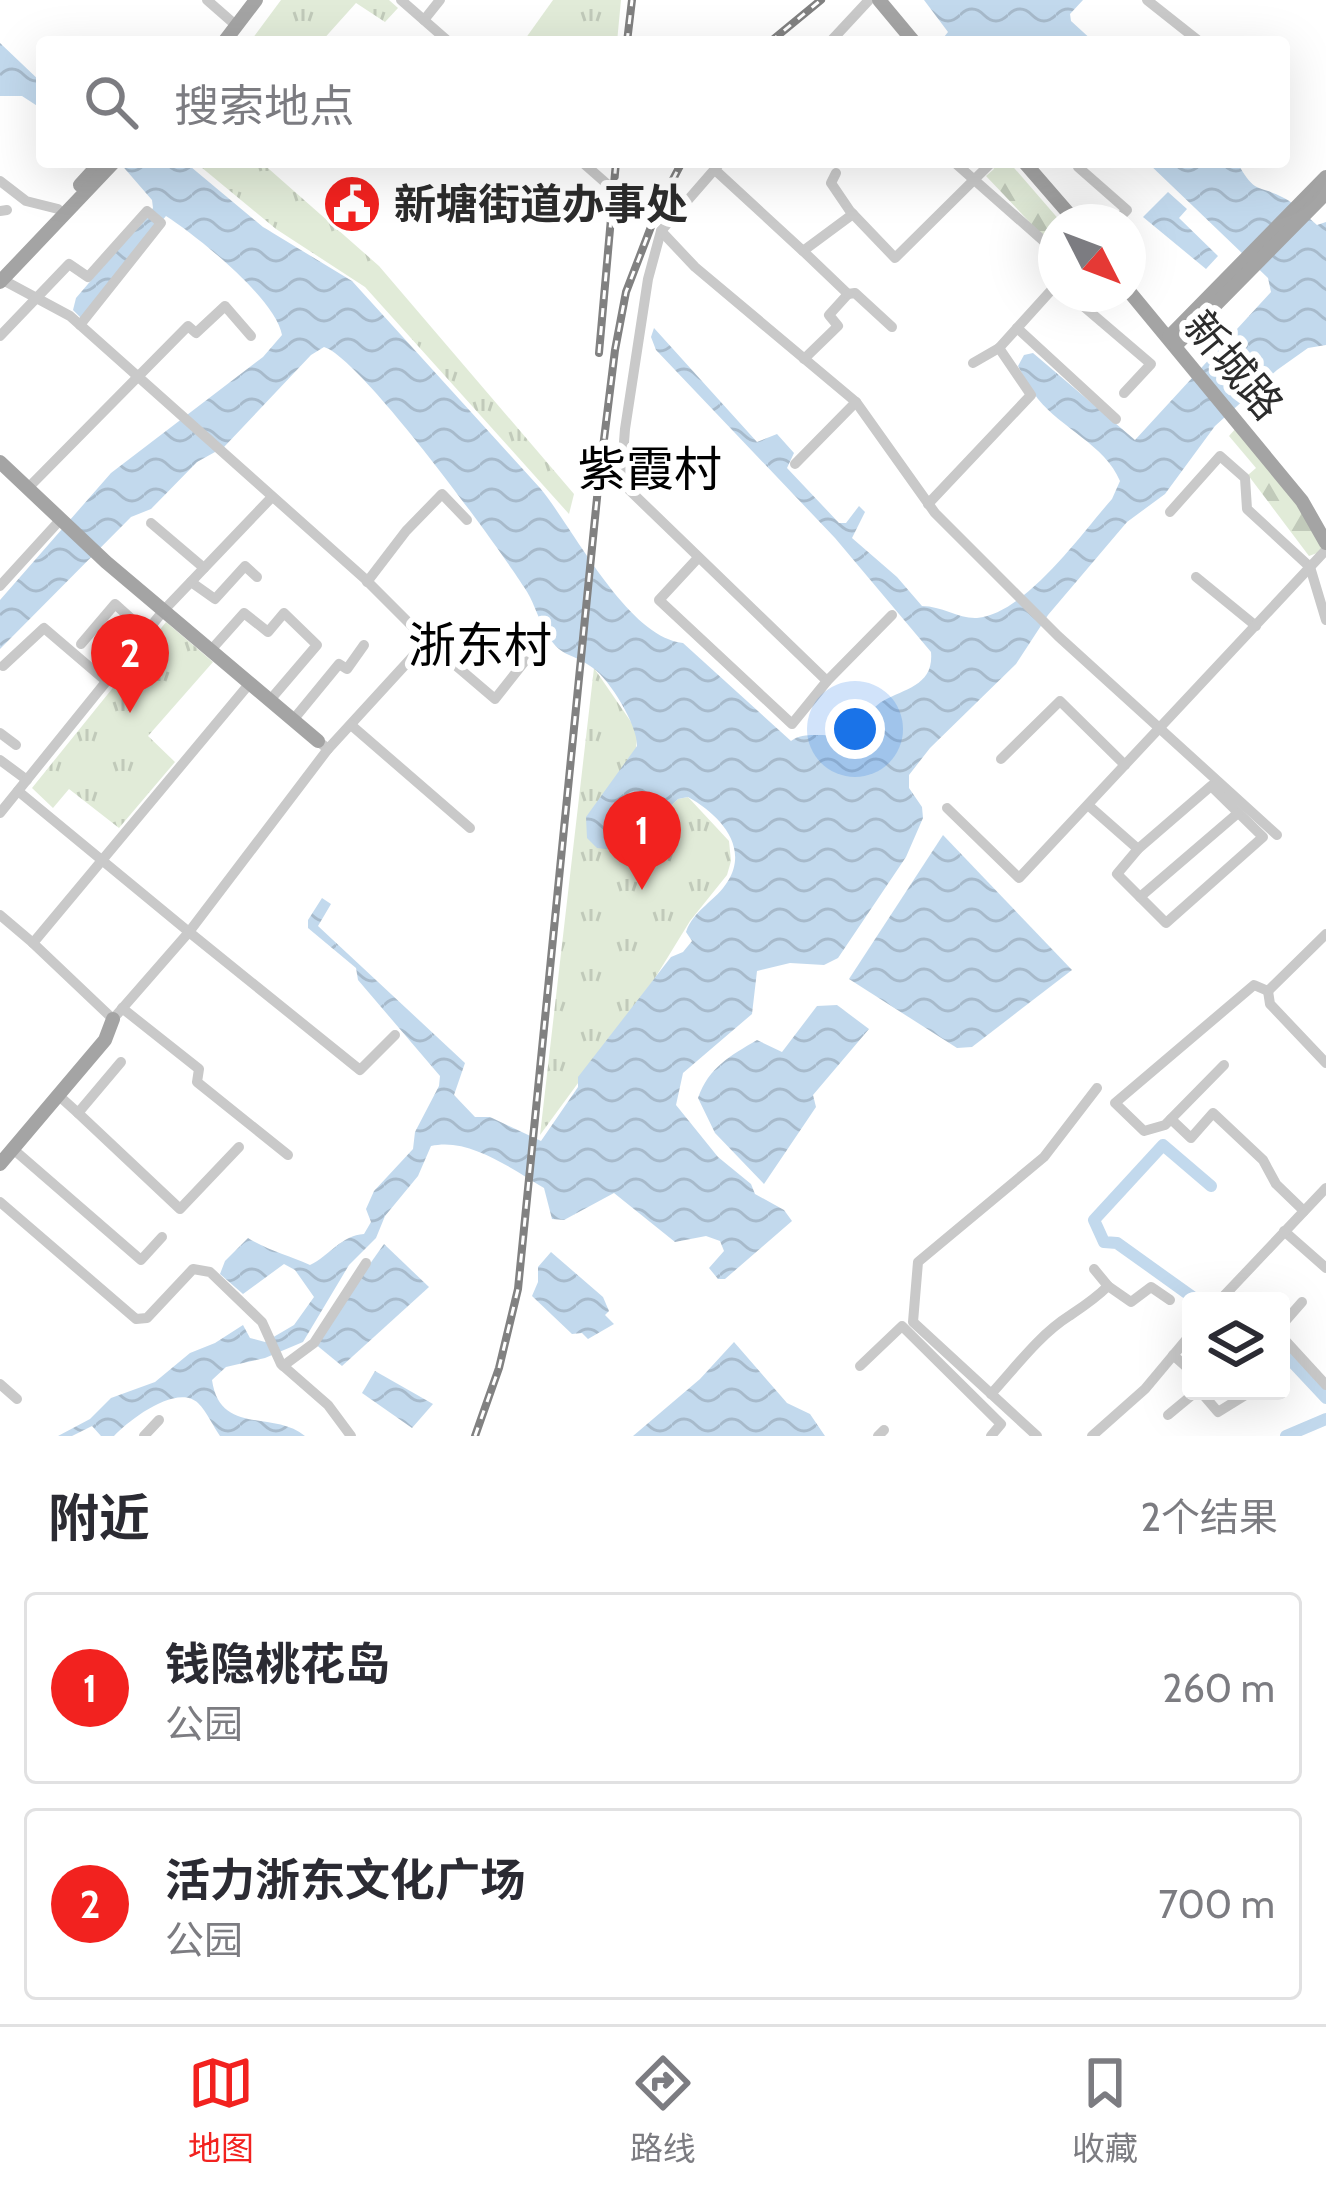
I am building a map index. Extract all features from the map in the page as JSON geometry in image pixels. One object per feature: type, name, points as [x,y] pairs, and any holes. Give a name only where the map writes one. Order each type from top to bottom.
[{"type":"main road","points":[[222,36],[247,0]]},
{"type":"main road","points":[[224,36],[256,0]]},
{"type":"main road","points":[[883,0],[913,36]]},
{"type":"main road","points":[[1,278],[58,209],[103,168]]},
{"type":"main road","points":[[1,278],[104,168]]},
{"type":"main road","points":[[1026,168],[1057,204]]},
{"type":"main road","points":[[1175,339],[1309,202],[1326,177]]},
{"type":"main road","points":[[1309,202],[1326,193]]},
{"type":"main road","name":"新城路","points":[[1146,303],[1307,498],[1326,532]]},
{"type":"main road","name":"新城路","points":[[1146,309],[1175,339]]},
{"type":"main road","name":"新城路","points":[[1235,412],[1302,501],[1326,546]]},
{"type":"main road","points":[[0,462],[323,745]]},
{"type":"main road","points":[[0,1164],[105,1040],[117,1013]]},
{"type":"street","points":[[207,0],[231,21]]},
{"type":"street","points":[[401,0],[442,36]]},
{"type":"street","points":[[424,20],[440,0]]},
{"type":"street","points":[[836,36],[869,0]]},
{"type":"street","points":[[1147,0],[1192,36]]},
{"type":"street","points":[[589,168],[607,184]]},
{"type":"street","points":[[715,168],[661,231],[648,279],[621,482],[827,681]]},
{"type":"street","points":[[719,168],[848,293],[855,293],[892,327]]},
{"type":"street","points":[[961,168],[1038,236]]},
{"type":"street","points":[[836,173],[831,183],[895,258],[986,168]]},
{"type":"street","points":[[1079,168],[1120,204]]},
{"type":"street","points":[[0,181],[26,201],[58,209]]},
{"type":"street","points":[[0,336],[69,264],[88,277],[147,211],[161,223],[80,325]]},
{"type":"street","points":[[803,250],[853,214]]},
{"type":"street","points":[[661,231],[695,268],[856,402],[928,504],[1058,636],[1277,835]]},
{"type":"street","points":[[1,278],[80,325],[495,698],[525,662]]},
{"type":"street","points":[[804,359],[838,326],[829,315],[848,293]]},
{"type":"street","points":[[973,363],[999,348],[1038,305]]},
{"type":"street","points":[[28,488],[188,326],[196,333],[225,306],[251,336]]},
{"type":"street","points":[[1091,312],[1150,364],[1124,394]]},
{"type":"street","points":[[1017,328],[1116,418]]},
{"type":"street","points":[[928,504],[1031,395],[999,348]]},
{"type":"street","points":[[795,464],[856,402]]},
{"type":"street","points":[[1170,512],[1220,456],[1245,478],[1246,509],[1310,567],[1326,620]]},
{"type":"street","points":[[367,582],[442,494],[467,520]]},
{"type":"street","points":[[0,813],[164,610],[272,497]]},
{"type":"street","points":[[0,586],[62,519]]},
{"type":"street","points":[[151,523],[204,568]]},
{"type":"street","points":[[947,808],[1019,878],[1326,546]]},
{"type":"street","points":[[697,560],[659,600],[792,724],[892,615]]},
{"type":"street","points":[[191,582],[214,599],[245,566],[257,577]]},
{"type":"street","points":[[1196,577],[1256,626]]},
{"type":"street","points":[[81,644],[115,604],[146,632]]},
{"type":"street","points":[[211,650],[244,613],[268,632],[284,613],[317,644],[269,700]]},
{"type":"street","points":[[3,666],[44,628],[106,682]]},
{"type":"street","points":[[117,1013],[189,932],[323,745],[351,724],[427,641]]},
{"type":"street","points":[[293,720],[339,664],[347,669],[364,646]]},
{"type":"street","points":[[33,943],[250,683]]},
{"type":"street","points":[[1000,759],[1060,701],[1125,765]]},
{"type":"street","points":[[351,724],[470,828]]},
{"type":"street","points":[[0,734],[16,746]]},
{"type":"street","points":[[0,760],[27,780]]},
{"type":"street","points":[[1210,786],[1238,813],[1263,837],[1166,923],[1117,874],[1138,849],[1210,786]]},
{"type":"street","points":[[18,791],[361,1070],[395,1035]]},
{"type":"street","points":[[1088,805],[1138,849]]},
{"type":"street","points":[[1140,897],[1238,813]]},
{"type":"street","points":[[0,915],[117,1013],[200,1069],[197,1082],[288,1155]]},
{"type":"street","points":[[1268,991],[1326,934]]},
{"type":"street","points":[[1224,1065],[1165,1125],[1144,1131],[1115,1102],[1253,985],[1268,991]]},
{"type":"street","points":[[1268,991],[1270,1004],[1326,1064]]},
{"type":"street","points":[[78,1113],[122,1062]]},
{"type":"street","points":[[1037,1436],[913,1322],[918,1262],[1044,1156],[1097,1088]]},
{"type":"street","points":[[58,1095],[180,1209],[239,1147]]},
{"type":"street","points":[[1171,1119],[1191,1138],[1213,1113],[1263,1160],[1276,1184],[1304,1211]]},
{"type":"street","points":[[13,1149],[141,1260],[162,1237]]},
{"type":"street","points":[[1226,1292],[1326,1187]]},
{"type":"street","points":[[0,1202],[136,1318],[147,1318],[193,1270],[210,1273],[262,1322],[284,1366],[328,1405],[350,1436]]},
{"type":"street","points":[[1285,1231],[1326,1268]]},
{"type":"street","points":[[284,1366],[314,1343],[366,1263]]},
{"type":"street","points":[[1094,1269],[1108,1286],[1132,1302],[1151,1287],[1170,1300]]},
{"type":"street","points":[[992,1394],[1035,1346],[1070,1315],[1086,1309],[1108,1286]]},
{"type":"street","points":[[1290,1316],[1303,1302]]},
{"type":"street","points":[[860,1366],[902,1326],[1001,1424],[991,1436]]},
{"type":"street","points":[[1092,1436],[1145,1389],[1182,1344]]},
{"type":"street","points":[[1290,1346],[1326,1384]]},
{"type":"street","points":[[1173,1355],[1182,1363]]},
{"type":"street","points":[[0,1384],[17,1399]]},
{"type":"street","points":[[1168,1414],[1187,1400]]},
{"type":"street","points":[[1207,1400],[1218,1412],[1237,1400]]},
{"type":"street","points":[[144,1436],[160,1420]]},
{"type":"green space","points":[[281,0],[389,0],[398,8],[385,22],[356,3],[326,36],[254,36]]},
{"type":"green space","points":[[553,0],[621,0],[618,36],[527,36]]},
{"type":"green space","points":[[202,168],[268,168],[379,266],[574,494],[569,514],[365,287],[276,229]]},
{"type":"green space","points":[[993,168],[1014,168],[1045,204],[1038,204],[1038,231],[986,176]]},
{"type":"green space","points":[[1237,427],[1297,501],[1323,546],[1320,552],[1309,556],[1248,475],[1256,468],[1229,436]]},
{"type":"green space","points":[[166,622],[213,662],[148,736],[175,762],[119,828],[69,789],[53,808],[32,788]]},
{"type":"green space","points":[[594,668],[638,732],[623,851],[678,799],[688,797],[729,841],[731,861],[727,875],[540,1135]]},
{"type":"water","points":[[924,0],[1083,0],[1070,14],[1087,36],[945,36],[948,32]]},
{"type":"water","points":[[0,43],[36,77],[36,105],[22,96],[0,96]]},
{"type":"water","points":[[124,168],[192,168],[263,227],[352,281],[540,488],[622,602],[662,636],[683,643],[791,741],[852,730],[878,704],[923,679],[931,652],[835,538],[656,350],[651,337],[654,328],[757,442],[777,434],[794,453],[787,468],[839,523],[846,523],[859,506],[865,512],[852,538],[922,606],[977,618],[996,613],[1033,587],[1112,499],[1120,481],[1094,447],[1038,399],[1018,366],[1024,355],[1033,353],[1135,440],[1271,292],[1268,278],[1153,168],[1240,168],[1253,184],[1288,201],[1317,225],[1326,222],[1326,345],[1308,348],[1277,370],[1215,426],[1165,494],[1127,522],[1048,615],[1016,664],[930,748],[909,775],[909,788],[922,807],[923,818],[906,857],[838,958],[824,965],[790,963],[757,971],[752,1014],[683,1073],[676,1105],[718,1157],[751,1184],[755,1194],[784,1210],[792,1221],[725,1279],[718,1279],[709,1268],[724,1251],[720,1241],[706,1236],[675,1242],[614,1193],[564,1220],[552,1219],[544,1188],[518,1172],[475,1150],[431,1146],[418,1176],[385,1216],[376,1238],[349,1265],[303,1342],[226,1367],[212,1380],[226,1409],[305,1436],[220,1436],[198,1403],[178,1397],[142,1413],[114,1436],[101,1436],[92,1426],[72,1436],[58,1436],[90,1419],[111,1398],[155,1382],[190,1353],[243,1325],[250,1338],[265,1342],[294,1325],[314,1297],[295,1270],[284,1264],[243,1294],[220,1274],[225,1261],[248,1238],[310,1265],[349,1238],[364,1234],[371,1222],[366,1209],[374,1191],[413,1149],[415,1132],[440,1076],[358,980],[356,968],[308,928],[322,898],[331,904],[318,926],[465,1063],[454,1095],[475,1117],[490,1117],[541,1141],[578,1087],[578,1077],[671,957],[692,941],[686,932],[690,924],[728,881],[735,855],[719,821],[688,797],[678,799],[623,851],[597,848],[587,838],[586,817],[637,746],[622,704],[600,674],[555,646],[524,587],[428,455],[367,383],[324,347],[224,447],[197,462],[151,509],[131,517],[0,649],[0,600],[111,473],[263,357],[282,335],[277,320],[251,287],[166,216],[81,318],[73,310],[76,298],[153,208],[152,200]]},
{"type":"water","points":[[1168,192],[1187,209],[1179,218],[1218,256],[1206,269],[1146,219]]},
{"type":"water","points":[[943,835],[1072,970],[972,1047],[957,1048],[849,979]]},
{"type":"water","points":[[837,1005],[869,1029],[813,1095],[816,1107],[764,1184],[715,1133],[698,1098],[714,1070],[738,1051],[757,1040],[782,1052],[817,1006]]},
{"type":"water","points":[[384,1244],[429,1287],[342,1366],[314,1343]]},
{"type":"water","points":[[551,1252],[603,1297],[609,1311],[605,1315],[614,1324],[588,1339],[582,1333],[572,1334],[532,1296],[538,1267]]},
{"type":"water","points":[[734,1342],[787,1403],[810,1414],[825,1436],[633,1436],[700,1379]]},
{"type":"water","points":[[375,1371],[433,1404],[412,1428],[362,1393]]},
{"type":"waterway","points":[[1185,1292],[1117,1243],[1104,1242],[1094,1220],[1163,1145],[1211,1186]]},
{"type":"waterway","points":[[1290,1360],[1326,1398]]},
{"type":"waterway","points":[[1286,1436],[1326,1419]]},
{"type":"railway","points":[[628,36],[632,0]]},
{"type":"railway","points":[[777,36],[821,0]]},
{"type":"railway","points":[[599,353],[615,168]]},
{"type":"railway","points":[[475,1436],[499,1368],[518,1289],[615,350],[626,292],[679,168]]},
{"type":"place","name":"新塘街道办事处","points":[[352,204]]},
{"type":"place","name":"活力浙东文化广场","points":[[130,713]]},
{"type":"place","name":"钱隐桃花岛","points":[[642,890]]},
{"type":"district","name":"紫霞村","points":[[650,469]]},
{"type":"district","name":"浙东村","points":[[480,645]]}]
